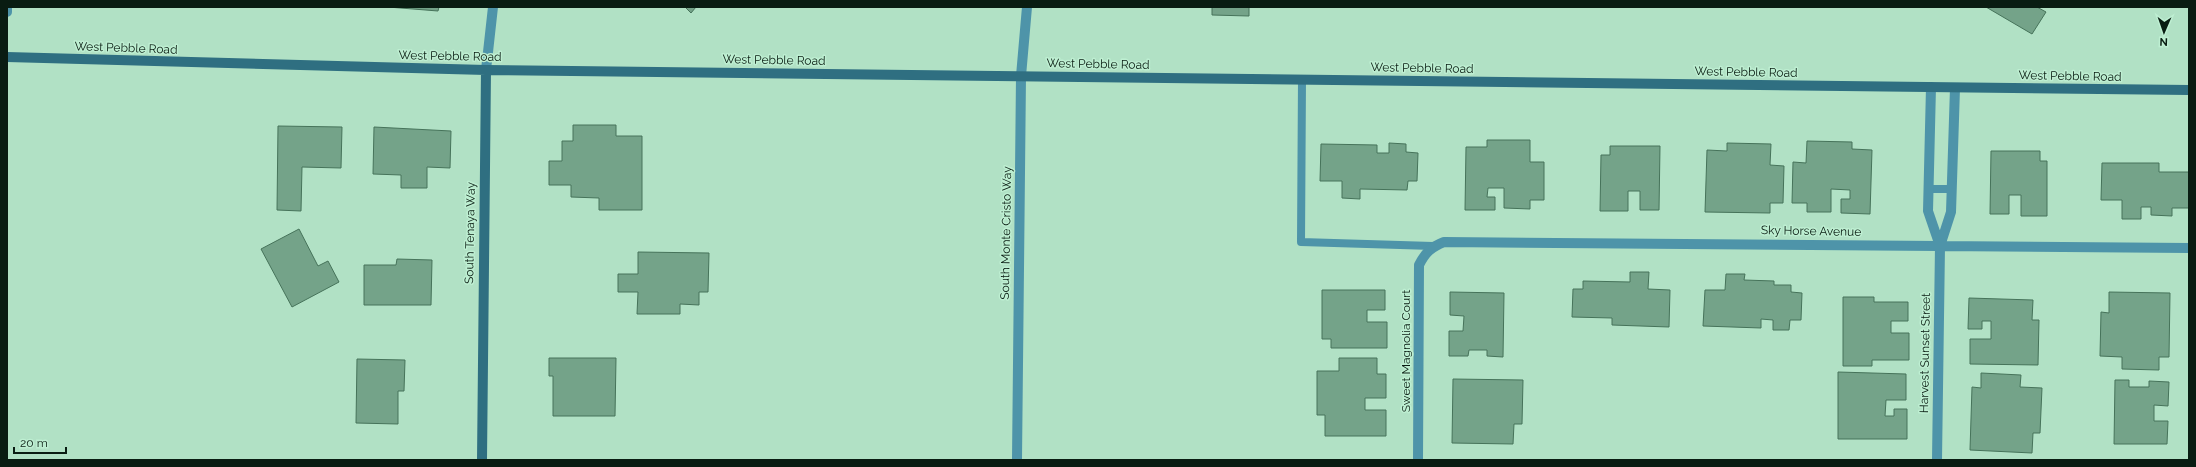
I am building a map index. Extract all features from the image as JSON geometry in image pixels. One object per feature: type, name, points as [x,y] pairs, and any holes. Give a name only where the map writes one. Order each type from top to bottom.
[{"type":"street","points":[[7,7],[7,12]]},
{"type":"street","name":"South Tenaya Way","points":[[482,460],[486,70],[492,7]]},
{"type":"street","name":"South Monte Cristo Way","points":[[1017,460],[1021,76],[1027,7]]},
{"type":"street","name":"West Pebble Road","points":[[7,57],[486,70],[2189,90]]},
{"type":"street","name":"Harvest Sunset Street","points":[[1931,87],[1928,211],[1940,246]]},
{"type":"street","name":"Harvest Sunset Street","points":[[1937,460],[1940,246],[1951,212],[1955,88]]},
{"type":"street","name":"Sky Horse Avenue","points":[[1433,246],[1444,242],[1457,240],[2189,248]]},
{"type":"street","name":"Sweet Magnolia Court","points":[[1418,460],[1419,265],[1425,254],[1433,246]]},
{"type":"lane","points":[[1302,79],[1301,242],[1433,246]]},
{"type":"lane","points":[[1928,189],[1952,189]]},
{"type":"building","points":[[388,7],[439,7],[438,11]]},
{"type":"building","points":[[685,7],[696,7],[691,13]]},
{"type":"building","points":[[1212,7],[1249,7],[1249,16],[1212,15]]},
{"type":"building","points":[[1986,7],[2037,7],[2046,12],[2032,34]]},
{"type":"building","points":[[573,125],[616,125],[616,136],[642,136],[642,210],[599,210],[599,198],[571,197],[571,185],[549,185],[549,161],[562,161],[562,141],[573,141]]},
{"type":"building","points":[[278,126],[342,127],[341,168],[302,167],[301,211],[277,210]]},
{"type":"building","points":[[374,127],[451,131],[450,168],[427,167],[427,188],[401,188],[401,175],[373,174]]},
{"type":"building","points":[[1487,140],[1530,140],[1530,162],[1544,162],[1544,200],[1530,200],[1530,209],[1504,208],[1504,188],[1488,188],[1487,197],[1495,197],[1495,210],[1465,210],[1466,147],[1487,147]]},
{"type":"building","points":[[1807,141],[1852,142],[1852,149],[1872,150],[1870,214],[1841,213],[1841,199],[1850,199],[1850,190],[1831,189],[1831,212],[1807,212],[1807,203],[1792,203],[1793,162],[1806,163]]},
{"type":"building","points":[[1389,143],[1406,144],[1406,152],[1418,153],[1417,181],[1408,181],[1407,190],[1360,189],[1360,199],[1342,198],[1342,181],[1320,181],[1321,144],[1377,145],[1377,153],[1389,153]]},
{"type":"building","points":[[1727,143],[1771,144],[1770,165],[1784,166],[1783,203],[1770,203],[1770,213],[1705,212],[1707,150],[1727,151]]},
{"type":"building","points":[[1610,146],[1660,146],[1659,210],[1640,210],[1640,191],[1628,191],[1628,211],[1600,211],[1601,155],[1610,155]]},
{"type":"building","points":[[1991,151],[2040,151],[2040,161],[2047,161],[2047,216],[2021,216],[2021,195],[2009,195],[2009,214],[1990,214]]},
{"type":"building","points":[[2102,163],[2159,163],[2159,172],[2189,172],[2189,208],[2172,208],[2172,216],[2151,215],[2151,207],[2141,207],[2141,219],[2122,219],[2122,200],[2101,200]]},
{"type":"building","points":[[299,229],[318,266],[328,261],[339,282],[292,307],[261,249]]},
{"type":"building","points":[[638,252],[709,253],[708,292],[699,292],[699,305],[680,304],[680,314],[637,314],[638,292],[618,292],[618,274],[638,274]]},
{"type":"building","points":[[397,259],[432,260],[431,305],[364,305],[364,265],[396,265]]},
{"type":"building","points":[[1630,272],[1649,272],[1648,289],[1670,290],[1669,327],[1612,325],[1612,318],[1572,317],[1573,289],[1583,289],[1583,281],[1630,282]]},
{"type":"building","points":[[1726,274],[1745,274],[1744,280],[1774,281],[1774,285],[1791,285],[1791,292],[1802,293],[1801,320],[1790,320],[1789,330],[1773,330],[1773,320],[1761,319],[1761,328],[1703,326],[1705,290],[1725,290]]},
{"type":"building","points":[[1322,290],[1385,290],[1385,310],[1367,310],[1367,322],[1387,322],[1387,348],[1331,348],[1331,339],[1322,339]]},
{"type":"building","points":[[1450,292],[1504,293],[1503,357],[1487,356],[1487,350],[1469,350],[1468,356],[1449,356],[1449,331],[1463,331],[1464,316],[1450,315]]},
{"type":"building","points":[[2109,292],[2170,293],[2169,357],[2159,357],[2159,370],[2122,369],[2122,357],[2100,356],[2101,312],[2109,313]]},
{"type":"building","points":[[1843,297],[1874,297],[1874,302],[1908,302],[1908,321],[1891,321],[1891,333],[1909,333],[1909,360],[1872,360],[1872,366],[1843,366]]},
{"type":"building","points":[[1969,298],[2033,300],[2032,320],[2039,320],[2038,365],[1970,364],[1970,339],[1991,339],[1991,321],[1982,321],[1982,329],[1968,329]]},
{"type":"building","points":[[549,358],[616,358],[615,416],[553,416],[553,376],[549,376]]},
{"type":"building","points":[[1339,358],[1377,358],[1377,374],[1386,374],[1386,398],[1365,398],[1365,410],[1386,410],[1386,436],[1325,436],[1325,415],[1317,415],[1317,371],[1339,371]]},
{"type":"building","points":[[357,359],[405,360],[404,391],[398,391],[398,424],[356,423]]},
{"type":"building","points":[[1838,372],[1906,374],[1906,400],[1886,400],[1885,416],[1894,416],[1894,409],[1907,409],[1907,439],[1838,439]]},
{"type":"building","points":[[1981,373],[2021,375],[2020,387],[2042,388],[2040,433],[2033,433],[2032,453],[1970,450],[1972,387],[1981,388]]},
{"type":"building","points":[[1453,379],[1523,380],[1522,424],[1514,424],[1513,444],[1452,443]]},
{"type":"building","points":[[2115,380],[2129,380],[2129,387],[2149,387],[2149,381],[2169,382],[2168,406],[2154,405],[2154,421],[2168,421],[2167,444],[2114,444]]}]
